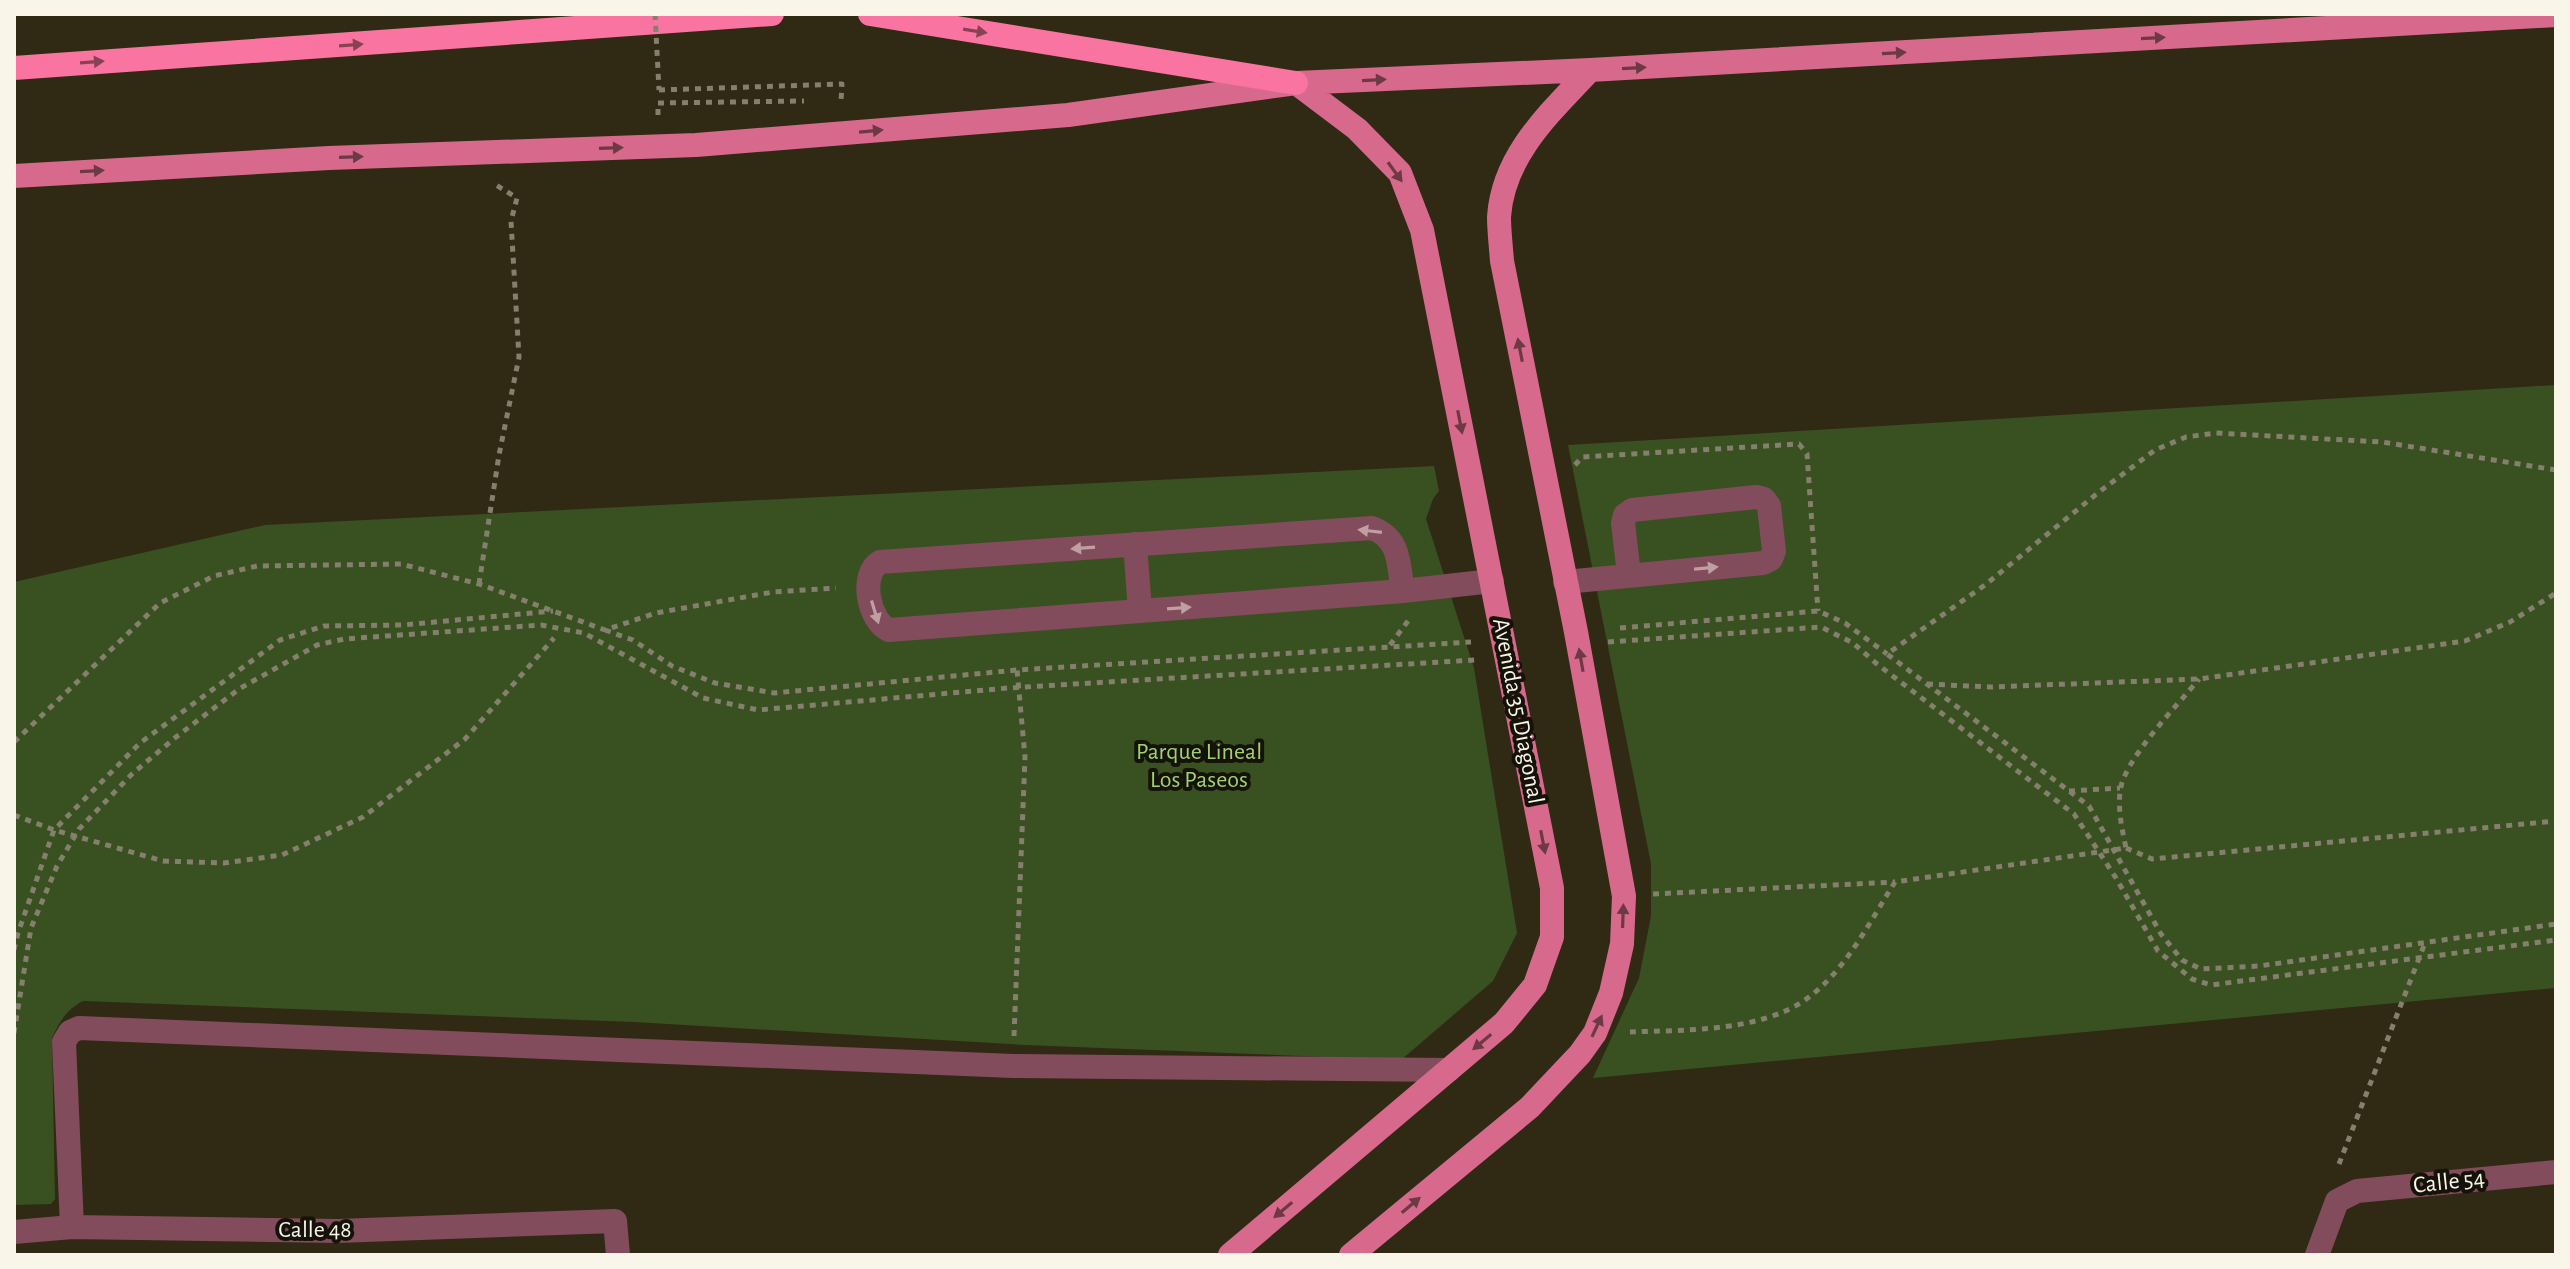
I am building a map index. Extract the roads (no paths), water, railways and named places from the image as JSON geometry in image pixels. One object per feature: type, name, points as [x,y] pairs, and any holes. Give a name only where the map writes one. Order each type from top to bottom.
[{"type":"highway","points":[[14,68],[772,14]]},
{"type":"highway","points":[[870,14],[1296,83]]},
{"type":"main road","points":[[14,176],[329,158],[696,145],[1068,115],[1296,83],[1590,70],[2556,15]]},
{"type":"main road","points":[[1351,1255],[1530,1107],[1580,1054],[1595,1033],[1611,993],[1622,944],[1624,896],[1502,261],[1499,216],[1510,168],[1534,130],[1590,70]]},
{"type":"main road","name":"Avenida 35 Diagonal","points":[[1230,1255],[1504,1023],[1535,985],[1552,937],[1552,888],[1422,230],[1400,173],[1357,129],[1296,83]]},
{"type":"street","points":[[1565,582],[1763,563],[1771,559],[1774,551],[1769,506],[1764,499],[1756,497],[1632,510],[1625,515],[1623,523],[1629,575]]},
{"type":"street","points":[[1403,591],[1396,549],[1386,534],[1372,528],[880,562],[869,574],[874,618],[881,627],[889,630],[1403,591],[1492,581]]},
{"type":"street","points":[[1135,544],[1140,611]]},
{"type":"street","points":[[72,1227],[64,1042],[70,1032],[79,1028],[1013,1066],[1449,1070]]},
{"type":"street","name":"Calle 54","points":[[2317,1255],[2340,1199],[2357,1191],[2556,1172]]},
{"type":"street","name":"Calle 48","points":[[14,1232],[72,1227],[338,1243],[615,1221],[618,1255]]},
{"type":"street","points":[[43,1230],[44,1255]]},
{"type":"park label","name":"Parque Lineal Los Paseos","points":[[1199,766]]}]
